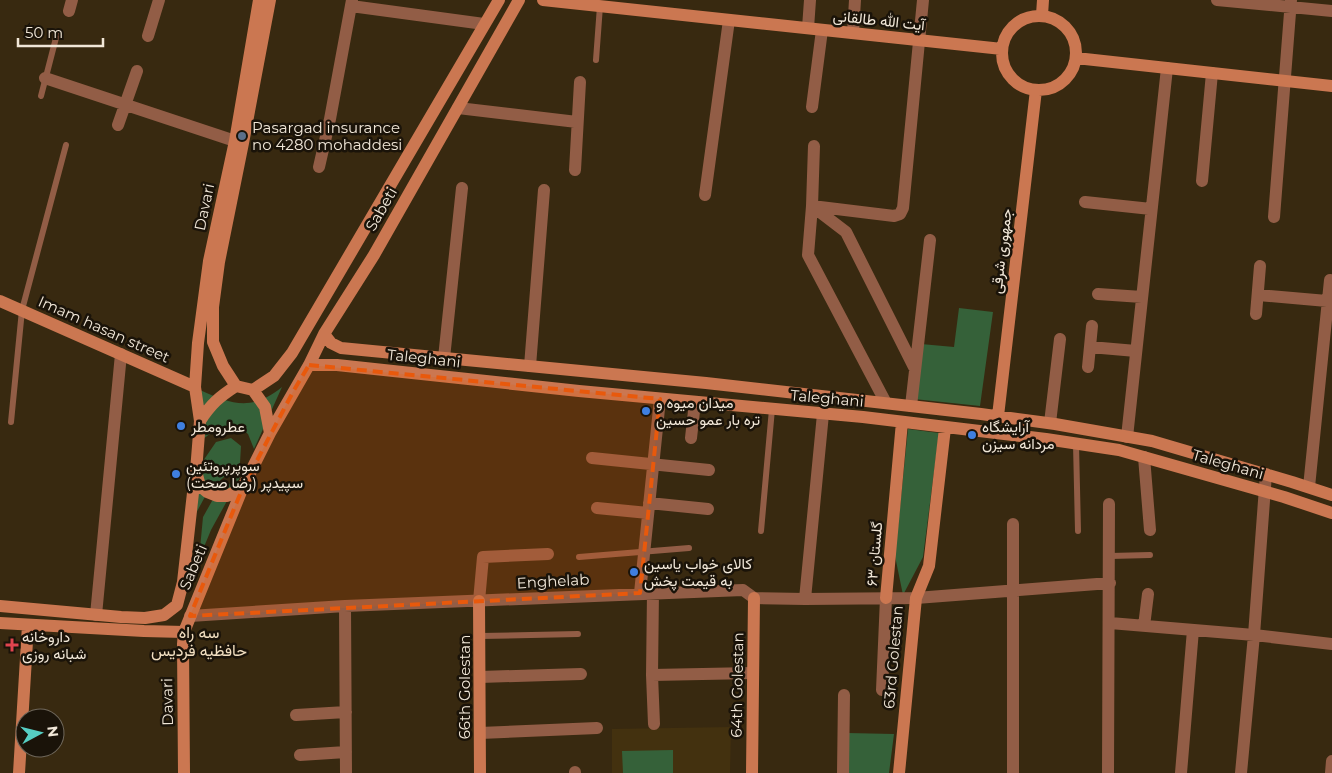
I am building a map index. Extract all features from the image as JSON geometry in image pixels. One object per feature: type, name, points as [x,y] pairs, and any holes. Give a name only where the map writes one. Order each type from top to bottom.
[{"type":"main road","name":"Davari","points":[[200,421],[195,386],[198,343],[209,261],[235,141],[259,0]]},
{"type":"main road","name":"Davari","points":[[236,386],[223,366],[213,342],[213,307],[218,262],[270,0]]},
{"type":"main road","name":"Sabeti","points":[[253,390],[274,376],[292,353],[499,0]]},
{"type":"main road","name":"Sabeti","points":[[270,433],[309,365],[324,334],[374,255],[519,0]]},
{"type":"main road","name":"آیت الله طالقانی","points":[[544,0],[600,6],[646,5],[729,20],[1002,49]]},
{"type":"main road","points":[[1042,15],[1043,0]]},
{"type":"main road","points":[[1042,15],[1054,18],[1064,24],[1072,34],[1076,46],[1076,58],[1073,69],[1058,85],[1036,90],[1024,87],[1014,81],[1005,66],[1002,49],[1008,33],[1020,20],[1030,16],[1042,15]]},
{"type":"main road","points":[[1076,58],[1332,86]]},
{"type":"main road","name":"جمهوری شرقی","points":[[998,416],[1036,90]]},
{"type":"main road","points":[[442,97],[447,106],[458,108]]},
{"type":"main road","points":[[433,112],[442,114],[450,121]]},
{"type":"main road","name":"Imam hasan street","points":[[0,301],[195,386]]},
{"type":"main road","points":[[324,334],[331,343],[341,348],[333,356],[338,365]]},
{"type":"main road","name":"Taleghani","points":[[341,348],[706,383],[1050,423],[1152,441],[1332,495]]},
{"type":"main road","name":"Taleghani","points":[[309,365],[338,365],[902,422],[1119,450],[1264,491],[1332,513]]},
{"type":"main road","points":[[0,606],[144,618],[164,615],[177,605],[183,582],[200,421],[209,407],[236,386],[253,390],[265,407],[270,433],[243,487],[226,496],[217,496],[207,492],[200,486],[196,471]]},
{"type":"main road","name":"گلستان ۶۳","points":[[886,598],[902,422]]},
{"type":"main road","name":"63rd Golestan","points":[[899,773],[916,598],[929,566],[945,428]]},
{"type":"main road","name":"Sabeti","points":[[184,632],[243,487]]},
{"type":"main road","name":"64th Golestan","points":[[752,773],[754,598]]},
{"type":"main road","name":"66th Golestan","points":[[479,601],[480,773]]},
{"type":"main road","points":[[0,623],[184,632]]},
{"type":"main road","points":[[19,773],[28,625]]},
{"type":"main road","name":"Davari","points":[[184,632],[184,773]]},
{"type":"street","points":[[148,36],[159,0]]},
{"type":"street","points":[[808,28],[810,0]]},
{"type":"street","points":[[853,33],[856,0]]},
{"type":"street","points":[[812,206],[894,216],[900,214],[903,208],[923,0]]},
{"type":"street","points":[[1217,0],[1291,4],[1332,11]]},
{"type":"street","points":[[319,167],[352,3],[484,24]]},
{"type":"street","points":[[1274,217],[1291,4]]},
{"type":"street","points":[[705,195],[729,20]]},
{"type":"street","points":[[812,107],[822,30]]},
{"type":"street","points":[[1127,437],[1167,68]]},
{"type":"street","points":[[118,125],[137,71]]},
{"type":"street","points":[[1202,181],[1212,73]]},
{"type":"street","points":[[45,78],[235,141]]},
{"type":"street","points":[[575,170],[580,82]]},
{"type":"street","points":[[458,108],[577,122]]},
{"type":"street","points":[[814,146],[808,256],[886,403]]},
{"type":"street","points":[[444,358],[462,188]]},
{"type":"street","points":[[530,366],[544,190]]},
{"type":"street","points":[[1085,202],[1152,209]]},
{"type":"street","points":[[812,206],[846,232],[914,367]]},
{"type":"street","points":[[911,406],[930,240]]},
{"type":"street","points":[[1256,314],[1260,266]]},
{"type":"street","points":[[1309,487],[1330,280]]},
{"type":"street","points":[[1098,294],[1142,297]]},
{"type":"street","points":[[1258,295],[1327,301]]},
{"type":"street","points":[[1088,367],[1092,326]]},
{"type":"street","points":[[1050,423],[1060,339]]},
{"type":"street","points":[[1090,347],[1136,351]]},
{"type":"street","points":[[96,615],[120,354]]},
{"type":"street","points":[[640,594],[660,399]]},
{"type":"street","points":[[691,438],[695,402]]},
{"type":"street","points":[[805,599],[823,414]]},
{"type":"street","points":[[1144,457],[1150,530]]},
{"type":"street","points":[[592,458],[709,470]]},
{"type":"street","points":[[1241,773],[1266,474]]},
{"type":"street","points":[[1108,773],[1109,504]]},
{"type":"street","points":[[596,508],[708,509]]},
{"type":"street","points":[[1012,773],[1013,524]]},
{"type":"street","points":[[479,601],[484,557],[548,554]]},
{"type":"street","name":"Enghelab","points":[[190,616],[345,606],[653,592],[743,590],[754,598],[916,598],[1110,583]]},
{"type":"street","points":[[653,592],[652,675],[654,724]]},
{"type":"street","points":[[1144,626],[1148,594]]},
{"type":"street","name":"گلستان ۶۳","points":[[882,690],[886,598]]},
{"type":"street","points":[[345,606],[346,773]]},
{"type":"street","points":[[1110,623],[1254,635],[1332,644]]},
{"type":"street","points":[[1181,773],[1193,630]]},
{"type":"street","points":[[652,675],[753,673]]},
{"type":"street","points":[[480,677],[581,674]]},
{"type":"street","points":[[843,773],[844,696]]},
{"type":"street","points":[[296,715],[346,712]]},
{"type":"street","points":[[480,733],[598,728]]},
{"type":"street","points":[[300,755],[346,752]]},
{"type":"street","points":[[1331,773],[1332,761]]},
{"type":"lane","points":[[596,60],[600,6]]},
{"type":"lane","points":[[40,96],[57,34]]},
{"type":"lane","points":[[12,422],[22,310],[66,145]]},
{"type":"lane","points":[[761,531],[772,409]]},
{"type":"lane","points":[[1076,444],[1078,531]]},
{"type":"lane","points":[[578,556],[690,548]]},
{"type":"lane","points":[[1110,556],[1150,555]]},
{"type":"lane","points":[[480,636],[578,634]]},
{"type":"highlighted area","points":[[309,365],[660,399],[640,593],[190,616],[243,487]]},
{"type":"shaded area","points":[[731,727],[730,773],[612,773],[612,729]]},
{"type":"green space","points":[[959,308],[993,312],[980,406],[914,399],[921,344],[954,347]]},
{"type":"green space","points":[[282,387],[254,449],[248,434],[235,424],[218,428],[203,439],[200,390],[222,399],[242,403],[261,400]]},
{"type":"green space","points":[[908,429],[939,433],[923,557],[903,595],[895,556]]},
{"type":"green space","points":[[231,438],[241,446],[240,463],[208,491],[193,519],[203,461],[216,442]]},
{"type":"green space","points":[[244,470],[211,530],[199,559],[203,517],[212,501]]},
{"type":"green space","points":[[847,733],[894,734],[889,773],[847,773]]},
{"type":"green space","points":[[673,750],[673,773],[623,773],[622,751]]},
{"type":"place","name":"Pasargad insurance no 4280 mohaddesi","points":[[242,136]]},
{"type":"place","name":"میدان میوه و تره بار عمو حسین","points":[[646,411]]},
{"type":"place","name":"عطرومطر","points":[[181,426]]},
{"type":"place","name":"آرایشگاه مردانه سیزن","points":[[972,435]]},
{"type":"place","name":"سوپرپروتئین سپیدپر (رضا صحت)","points":[[176,474]]},
{"type":"place","name":"کالای خواب یاسین به قیمت پخش","points":[[634,572]]},
{"type":"place","name":"داروخانه شبانه روزی","points":[[12,645]]},
{"type":"district","name":"سه راه حافظیه فردیس","points":[[199,641]]}]
